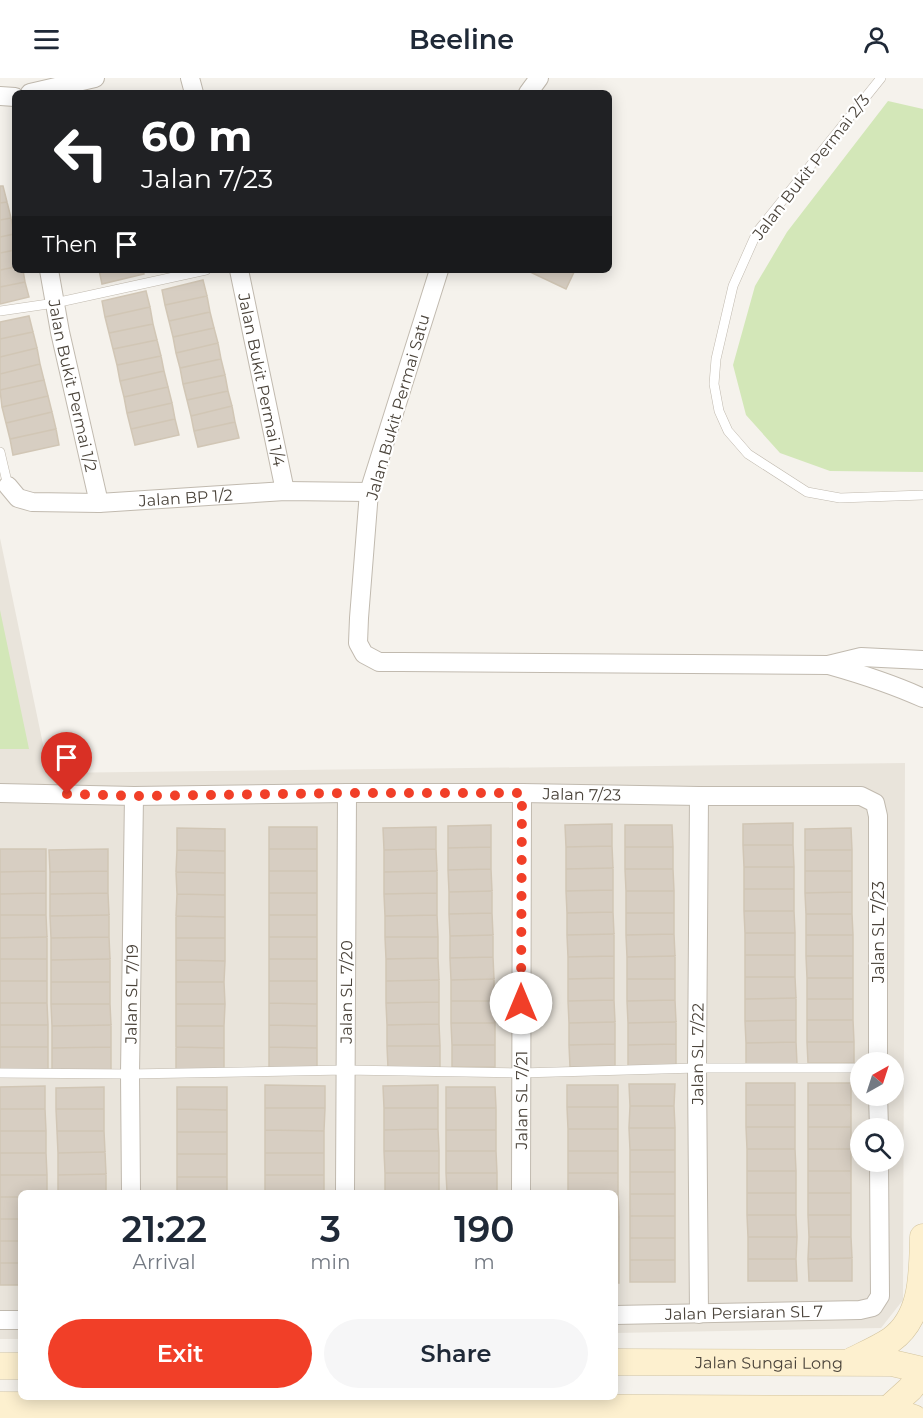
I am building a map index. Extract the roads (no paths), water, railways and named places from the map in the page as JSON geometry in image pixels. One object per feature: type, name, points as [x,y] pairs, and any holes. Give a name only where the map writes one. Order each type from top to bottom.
[{"type":"street","points":[[43,90],[95,78]]},
{"type":"street","name":"Jalan Bukit Permai 1/2","points":[[50,273],[60,332],[99,503]]},
{"type":"street","name":"Jalan Bukit Permai 1/4","points":[[240,273],[285,490]]},
{"type":"street","name":"Jalan Bukit Permai Satu","points":[[438,273],[369,492],[358,618],[358,643],[364,654],[379,662],[828,665]]},
{"type":"street","name":"Jalan BP 1/2","points":[[8,486],[18,498],[33,502],[99,503],[285,490],[369,492]]},
{"type":"street","points":[[828,665],[861,657],[923,660]]},
{"type":"street","points":[[828,665],[868,676],[923,698]]},
{"type":"street","name":"Jalan 7/23","points":[[0,793],[134,796],[347,793],[861,796],[875,803]]},
{"type":"street","name":"Jalan SL 7/20","points":[[345,1190],[347,793]]},
{"type":"street","name":"Jalan SL 7/21","points":[[521,1190],[522,793]]},
{"type":"street","name":"Jalan SL 7/19","points":[[131,1190],[130,1074],[134,796]]},
{"type":"street","name":"Jalan SL 7/22","points":[[699,796],[697,1068],[699,1314]]},
{"type":"street","name":"Jalan SL 7/23","points":[[875,803],[878,816],[878,1052]]},
{"type":"street","name":"Jalan Persiaran SL 7","points":[[618,1314],[860,1310],[873,1307],[880,1296],[879,1172]]},
{"type":"street","points":[[850,1362],[892,1340],[914,1316],[921,1291],[923,1237]]},
{"type":"street","points":[[0,1320],[18,1320]]},
{"type":"street","name":"Jalan Sungai Long","points":[[618,1362],[892,1363],[923,1371]]},
{"type":"street","points":[[0,1366],[18,1366]]},
{"type":"street","points":[[888,1409],[910,1389],[923,1371]]},
{"type":"street","points":[[0,1405],[888,1409],[914,1418]]},
{"type":"lane","name":"Jalan Bukit Permai 2/3","points":[[881,78],[757,232],[733,286],[716,359],[714,384],[719,411],[728,431],[748,454],[807,492],[840,498],[923,495]]},
{"type":"lane","points":[[0,311],[55,303],[192,273]]},
{"type":"lane","points":[[0,452],[8,486]]},
{"type":"lane","points":[[0,1073],[130,1074],[345,1070],[521,1072],[697,1068],[850,1068]]}]
